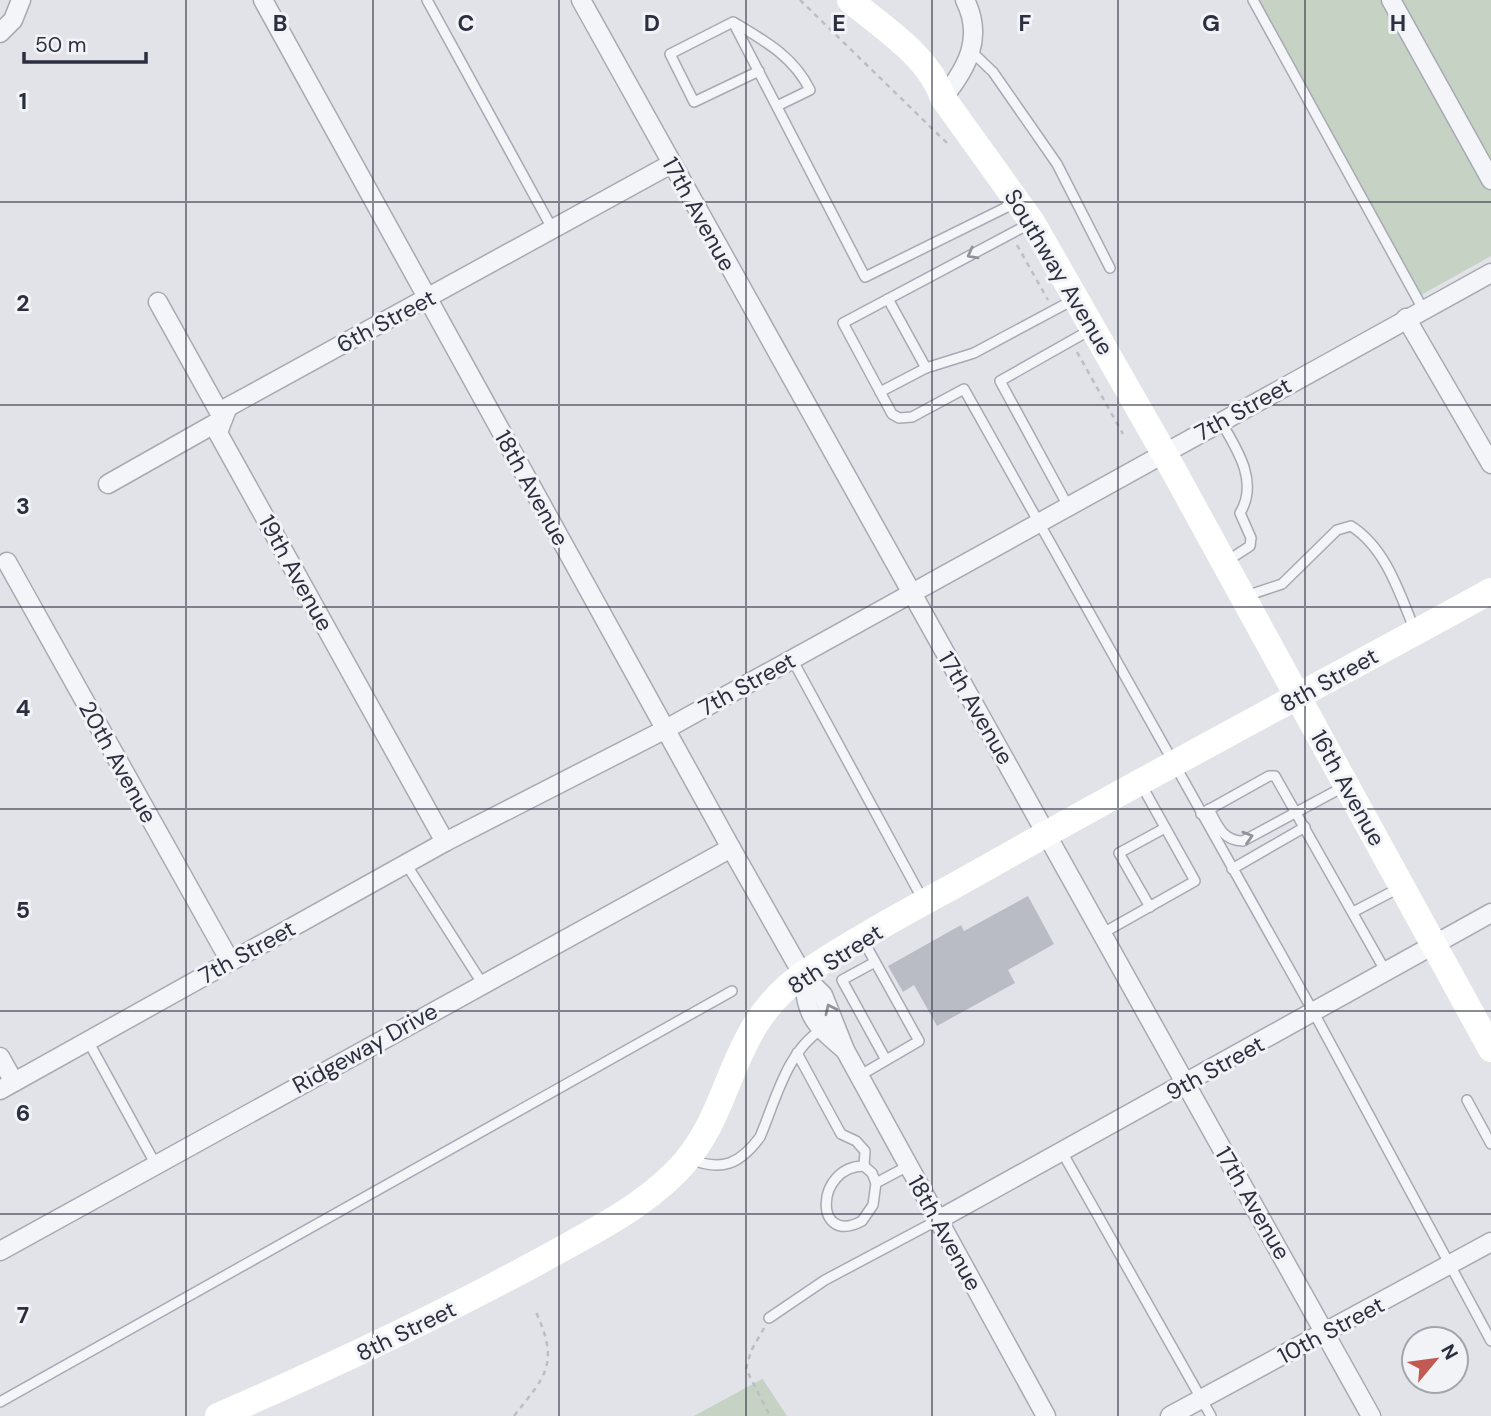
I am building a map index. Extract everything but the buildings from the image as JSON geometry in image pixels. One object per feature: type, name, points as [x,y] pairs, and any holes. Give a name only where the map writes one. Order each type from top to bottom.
[{"type":"main road","name":"Southway Avenue","points":[[844,0],[923,87],[943,98]]},
{"type":"main road","name":"Southway Avenue","points":[[850,0],[912,53],[937,81],[943,98],[1025,212],[1164,453]]},
{"type":"main road","name":"16th Avenue","points":[[1164,453],[1491,1049]]},
{"type":"main road","name":"8th Street","points":[[218,1416],[451,1310],[652,1195],[688,1158],[712,1120],[734,1061],[751,1029],[767,1007],[803,975],[1046,834],[1491,591]]},
{"type":"street","points":[[0,33],[13,20],[21,0]]},
{"type":"street","name":"18th Avenue","points":[[263,0],[731,848],[803,975],[823,995],[845,1050],[1046,1416]]},
{"type":"street","name":"17th Avenue","points":[[581,0],[910,595],[1103,933],[1371,1416]]},
{"type":"street","points":[[943,98],[958,79],[972,52],[973,22],[965,0]]},
{"type":"street","points":[[1391,0],[1491,180]]},
{"type":"street","name":"6th Street","points":[[108,484],[223,419],[228,407],[671,164]]},
{"type":"street","name":"7th Street","points":[[7,1086],[445,842],[666,729],[1491,273]]},
{"type":"street","name":"19th Avenue","points":[[158,302],[223,419],[218,433],[445,842]]},
{"type":"street","points":[[1406,318],[1491,464]]},
{"type":"street","name":"20th Avenue","points":[[7,562],[230,961]]},
{"type":"street","name":"Ridgeway Drive","points":[[0,1251],[731,848]]},
{"type":"street","name":"9th Street","points":[[938,1220],[1491,913]]},
{"type":"street","name":"18th Avenue","points":[[803,975],[806,1007],[821,1030],[845,1050]]},
{"type":"street","points":[[0,1057],[7,1086]]},
{"type":"street","name":"10th Street","points":[[1170,1416],[1491,1242]]},
{"type":"lane","points":[[427,0],[553,230]]},
{"type":"lane","points":[[1253,0],[1423,309]]},
{"type":"lane","points":[[733,22],[670,54],[694,102],[759,71]]},
{"type":"lane","points":[[733,22],[865,277],[1025,212]]},
{"type":"lane","points":[[733,22],[771,44],[805,78],[810,89],[777,106]]},
{"type":"lane","points":[[972,52],[993,72],[1056,164],[1110,268]]},
{"type":"lane","points":[[1025,212],[888,299],[843,323],[892,414],[899,418],[912,417],[964,388],[1173,765],[1222,832],[1236,841],[1252,837],[1346,786]]},
{"type":"lane","points":[[888,299],[926,368]]},
{"type":"lane","points":[[880,392],[926,368],[974,353],[1076,299]]},
{"type":"lane","points":[[1068,506],[999,381],[1093,328]]},
{"type":"lane","points":[[1221,422],[1247,473],[1245,504],[1240,513],[1251,538],[1250,546],[1224,563]]},
{"type":"lane","points":[[1243,597],[1282,584],[1337,530],[1351,526],[1365,534],[1380,555],[1416,632]]},
{"type":"lane","points":[[792,659],[925,903]]},
{"type":"lane","points":[[1205,812],[1269,776],[1275,776],[1386,972]]},
{"type":"lane","points":[[1103,933],[1195,881],[1140,782]]},
{"type":"lane","points":[[1205,812],[1232,869],[1314,1013],[1491,1341]]},
{"type":"lane","points":[[1232,869],[1305,827]]},
{"type":"lane","points":[[1150,907],[1119,853],[1165,828]]},
{"type":"lane","points":[[406,864],[482,983]]},
{"type":"lane","points":[[1353,912],[1401,886]]},
{"type":"lane","points":[[859,1076],[919,1041],[862,939]]},
{"type":"lane","points":[[875,962],[842,980],[886,1060]]},
{"type":"lane","points":[[0,1402],[732,991]]},
{"type":"lane","points":[[688,1158],[706,1165],[727,1166],[752,1148],[760,1137],[797,1053],[810,1037],[821,1030]]},
{"type":"lane","points":[[88,1041],[156,1165]]},
{"type":"lane","points":[[797,1053],[841,1134],[856,1141],[865,1151],[864,1166]]},
{"type":"lane","points":[[1467,1100],[1491,1144]]},
{"type":"lane","points":[[1062,1152],[1210,1416]]},
{"type":"lane","points":[[864,1166],[872,1173],[876,1183],[873,1205],[862,1221],[843,1226],[831,1221],[826,1202],[832,1184],[849,1168],[864,1166]]},
{"type":"lane","points":[[876,1183],[908,1166]]},
{"type":"lane","points":[[769,1318],[825,1280],[938,1220]]},
{"type":"path","points":[[800,0],[953,149]]},
{"type":"path","points":[[514,1416],[546,1375],[545,1340],[536,1312]]},
{"type":"path","points":[[769,1318],[751,1350],[747,1368],[752,1385],[770,1416]]},
{"type":"green space","points":[[1253,0],[1491,0],[1491,256],[1421,295]]},
{"type":"green space","points":[[762,1379],[787,1416],[694,1416]]}]
